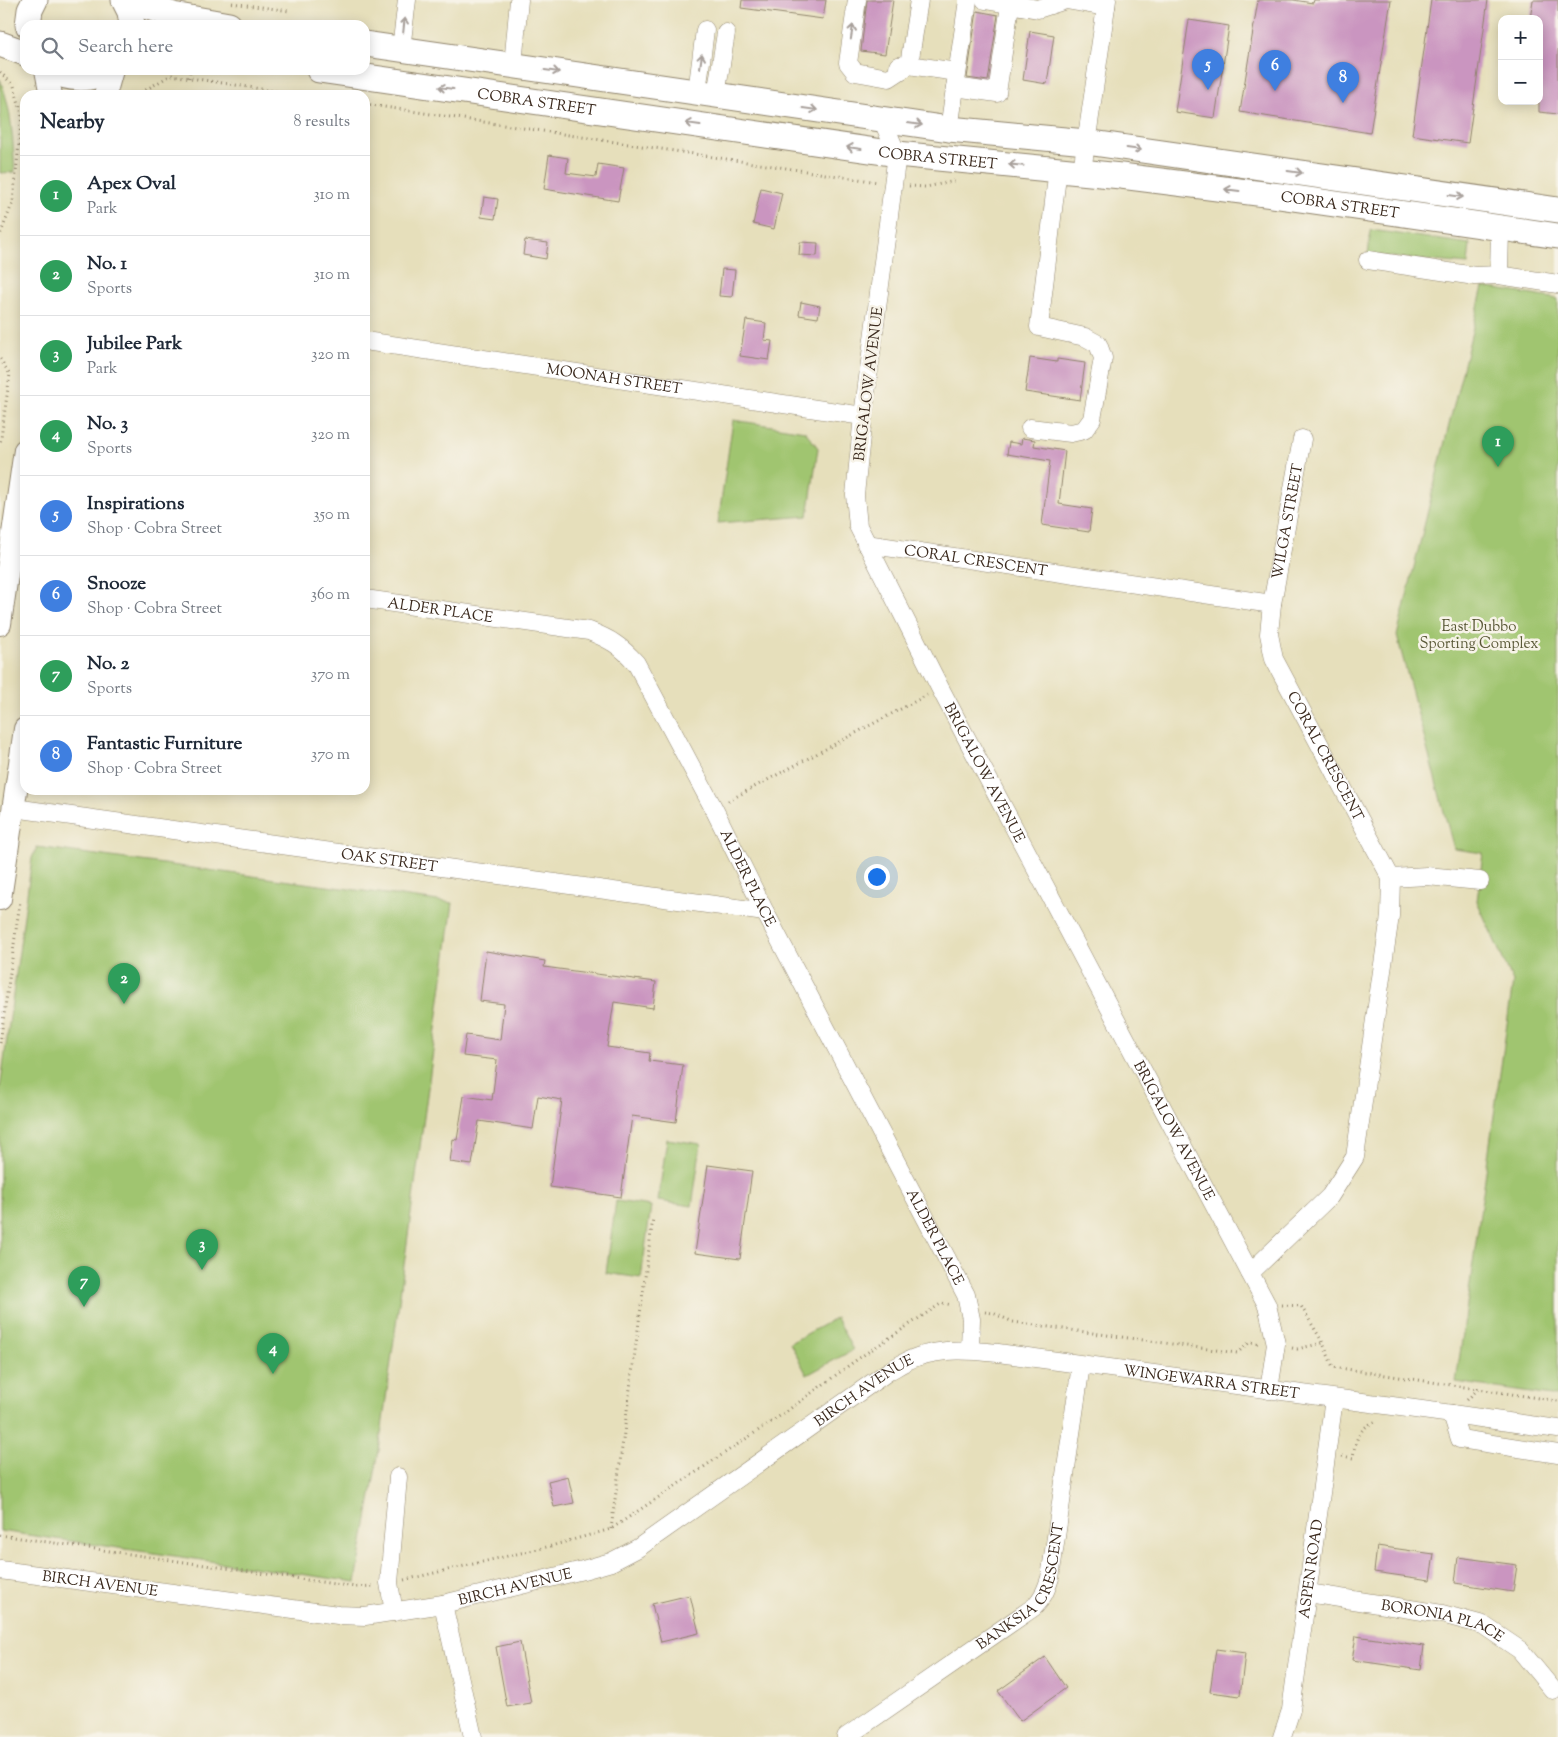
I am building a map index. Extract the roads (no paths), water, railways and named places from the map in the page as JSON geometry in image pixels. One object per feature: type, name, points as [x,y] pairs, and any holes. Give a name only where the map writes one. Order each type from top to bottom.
[{"type":"highway","points":[[29,20],[30,10],[35,0]]},
{"type":"highway","points":[[126,0],[173,15],[226,14]]},
{"type":"highway","points":[[126,0],[131,20]]},
{"type":"highway","points":[[0,44],[20,51]]},
{"type":"highway","name":"COBRA STREET","points":[[370,45],[949,129],[1086,142],[1558,210]]},
{"type":"highway","points":[[64,75],[79,78],[96,75]]},
{"type":"highway","name":"COBRA STREET","points":[[352,75],[897,154],[1070,170],[1280,196],[1558,236]]},
{"type":"main road","points":[[47,75],[50,90]]},
{"type":"main road","points":[[106,90],[111,75]]},
{"type":"main road","points":[[0,624],[20,485]]},
{"type":"main road","points":[[10,898],[14,808],[20,765]]},
{"type":"street","points":[[401,49],[406,0]]},
{"type":"street","points":[[513,65],[519,0]]},
{"type":"street","points":[[857,0],[848,54],[857,61],[891,67],[909,65],[997,93],[1010,5]]},
{"type":"street","points":[[909,65],[919,0]]},
{"type":"street","points":[[949,129],[968,0]]},
{"type":"street","points":[[985,0],[1038,9],[1066,0],[1106,3],[1086,142],[1070,170],[1039,327],[1085,337],[1098,344],[1103,358],[1092,419],[1084,430],[1071,433],[1030,428]]},
{"type":"street","points":[[705,30],[706,93]]},
{"type":"street","points":[[706,93],[726,34]]},
{"type":"street","points":[[882,119],[897,154]]},
{"type":"street","name":"BRIGALOW AVENUE","points":[[897,154],[863,416],[855,495],[858,526],[940,688],[1268,1305],[1276,1346],[1269,1390]]},
{"type":"street","points":[[1500,228],[1500,275]]},
{"type":"street","points":[[1368,260],[1475,276],[1500,275],[1558,284]]},
{"type":"street","name":"MOONAH STREET","points":[[370,342],[863,416]]},
{"type":"street","name":"WILGA STREET","points":[[1272,604],[1302,439]]},
{"type":"street","name":"CORAL CRESCENT","points":[[866,544],[1272,604],[1269,634],[1274,659],[1391,878],[1390,916],[1355,1157],[1330,1196],[1250,1273]]},
{"type":"street","name":"ALDER PLACE","points":[[370,600],[590,630],[608,638],[623,648],[636,663],[714,808],[765,912],[966,1295],[971,1319],[970,1350]]},
{"type":"street","name":"OAK STREET","points":[[14,808],[765,912]]},
{"type":"street","points":[[1391,878],[1427,876],[1480,881]]},
{"type":"street","name":"WINGEWARRA STREET","points":[[970,1350],[1558,1429]]},
{"type":"street","name":"BIRCH AVENUE","points":[[0,1570],[338,1615],[365,1616],[444,1604],[610,1562],[638,1548],[888,1371],[916,1358],[942,1351],[970,1350]]},
{"type":"street","name":"BANKSIA CRESCENT","points":[[846,1737],[1034,1607],[1041,1600],[1050,1578],[1081,1365]]},
{"type":"street","name":"ASPEN ROAD","points":[[1282,1737],[1291,1710],[1334,1399]]},
{"type":"street","points":[[1452,1414],[1460,1439],[1558,1454]]},
{"type":"street","points":[[394,1612],[389,1583],[398,1477]]},
{"type":"street","name":"BORONIA PLACE","points":[[1308,1593],[1442,1614],[1483,1625],[1520,1650],[1552,1690]]},
{"type":"street","points":[[444,1604],[473,1737]]},
{"type":"place","name":"Inspirations","points":[[1208,90]]},
{"type":"place","name":"Snooze","points":[[1275,91]]},
{"type":"place","name":"Fantastic Furniture","points":[[1343,103]]},
{"type":"place","name":"Apex Oval","points":[[1498,467]]},
{"type":"place","name":"No. 1","points":[[124,1004]]},
{"type":"place","name":"Jubilee Park","points":[[202,1270]]},
{"type":"place","name":"No. 2","points":[[84,1307]]},
{"type":"place","name":"No. 3","points":[[273,1374]]},
{"type":"park label","name":"East Dubbo Sporting Complex","points":[[1479,634]]}]
